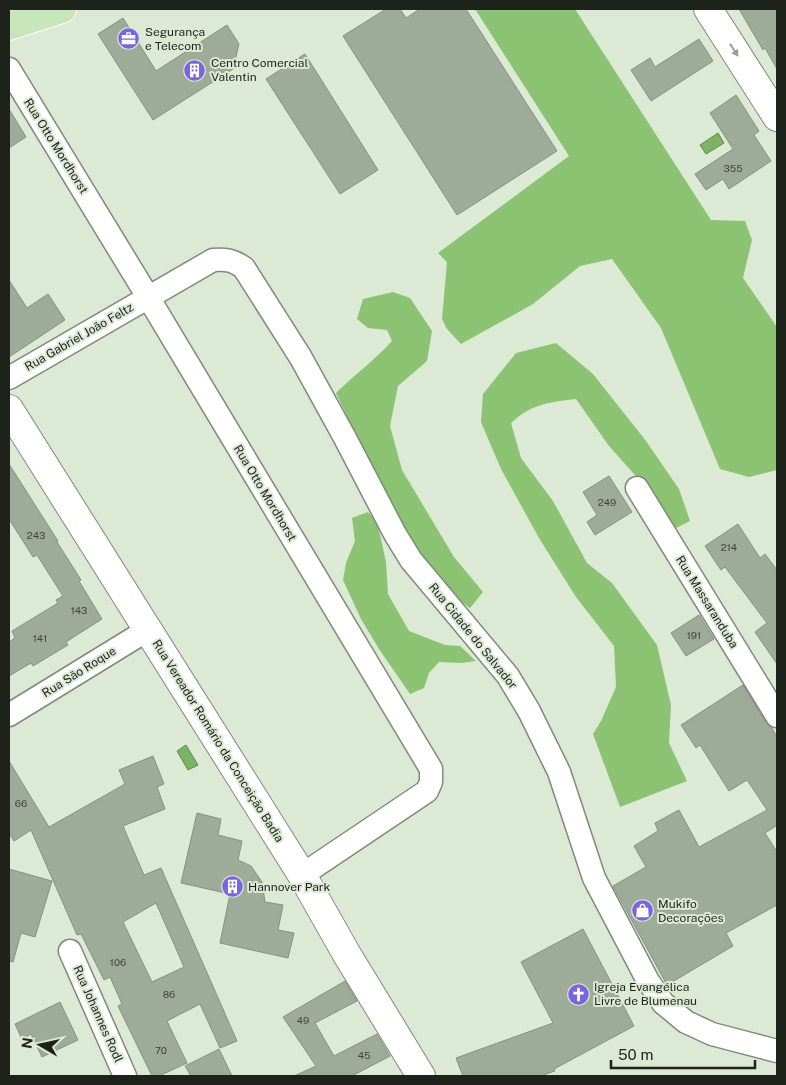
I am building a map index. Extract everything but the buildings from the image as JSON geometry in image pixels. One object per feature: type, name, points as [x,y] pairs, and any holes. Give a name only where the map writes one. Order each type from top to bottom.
[{"type":"main road","points":[[9,26],[62,9]]},
{"type":"street","points":[[708,9],[777,117]]},
{"type":"street","name":"Rua Otto Mordhorst","points":[[9,69],[431,770],[431,782],[427,791],[302,875]]},
{"type":"street","name":"Rua Cidade do Salvador","points":[[148,297],[213,260],[235,261],[244,268],[301,358],[407,554],[508,676],[529,711],[558,772],[594,878],[648,981],[663,1003],[686,1022],[712,1034],[777,1051]]},
{"type":"street","name":"Rua Gabriel João Feltz","points":[[9,378],[148,297]]},
{"type":"street","name":"Rua Vereador Romário da Conceição Badia","points":[[9,409],[302,875],[346,953],[422,1076]]},
{"type":"street","name":"Rua Massaranduba","points":[[637,488],[777,716]]},
{"type":"street","name":"Rua São Roque","points":[[9,715],[148,629]]},
{"type":"street","name":"Rua Johannes Rodl","points":[[70,951],[125,1076]]},
{"type":"shaded area","points":[[475,9],[575,9],[711,220],[745,221],[752,240],[743,278],[777,327],[777,470],[749,477],[720,469],[661,328],[612,259],[580,266],[533,304],[461,344],[447,329],[442,319],[447,262],[438,253],[569,156]]},
{"type":"shaded area","points":[[718,133],[724,143],[706,154],[700,145]]},
{"type":"shaded area","points":[[393,292],[410,298],[432,331],[427,361],[398,386],[390,426],[402,470],[454,557],[483,592],[470,608],[453,596],[405,531],[377,480],[336,393],[392,341],[387,330],[368,328],[357,319],[363,299]]},
{"type":"shaded area","points":[[556,343],[593,374],[646,441],[679,489],[690,521],[674,529],[643,484],[609,446],[576,399],[541,405],[526,412],[511,423],[521,458],[553,501],[587,563],[612,583],[657,645],[671,705],[669,743],[687,781],[620,807],[593,734],[616,687],[614,646],[576,597],[539,538],[501,469],[481,422],[483,394],[516,353]]},
{"type":"shaded area","points":[[368,512],[377,521],[386,562],[388,594],[409,631],[445,645],[460,646],[476,661],[461,663],[439,662],[429,673],[424,688],[410,694],[361,619],[343,580],[346,563],[355,541],[352,518]]},
{"type":"shaded area","points":[[186,745],[198,765],[188,770],[177,751]]},
{"type":"place","name":"Segurança e Telecom","points":[[129,39]]},
{"type":"place","name":"Centro Comercial Valentin","points":[[195,70]]},
{"type":"place","name":"Hannover Park","points":[[232,887]]},
{"type":"place","name":"Mukifo Decorações","points":[[642,911]]},
{"type":"place","name":"Igreja Evangélica Livre de Blumenau","points":[[578,994]]}]
